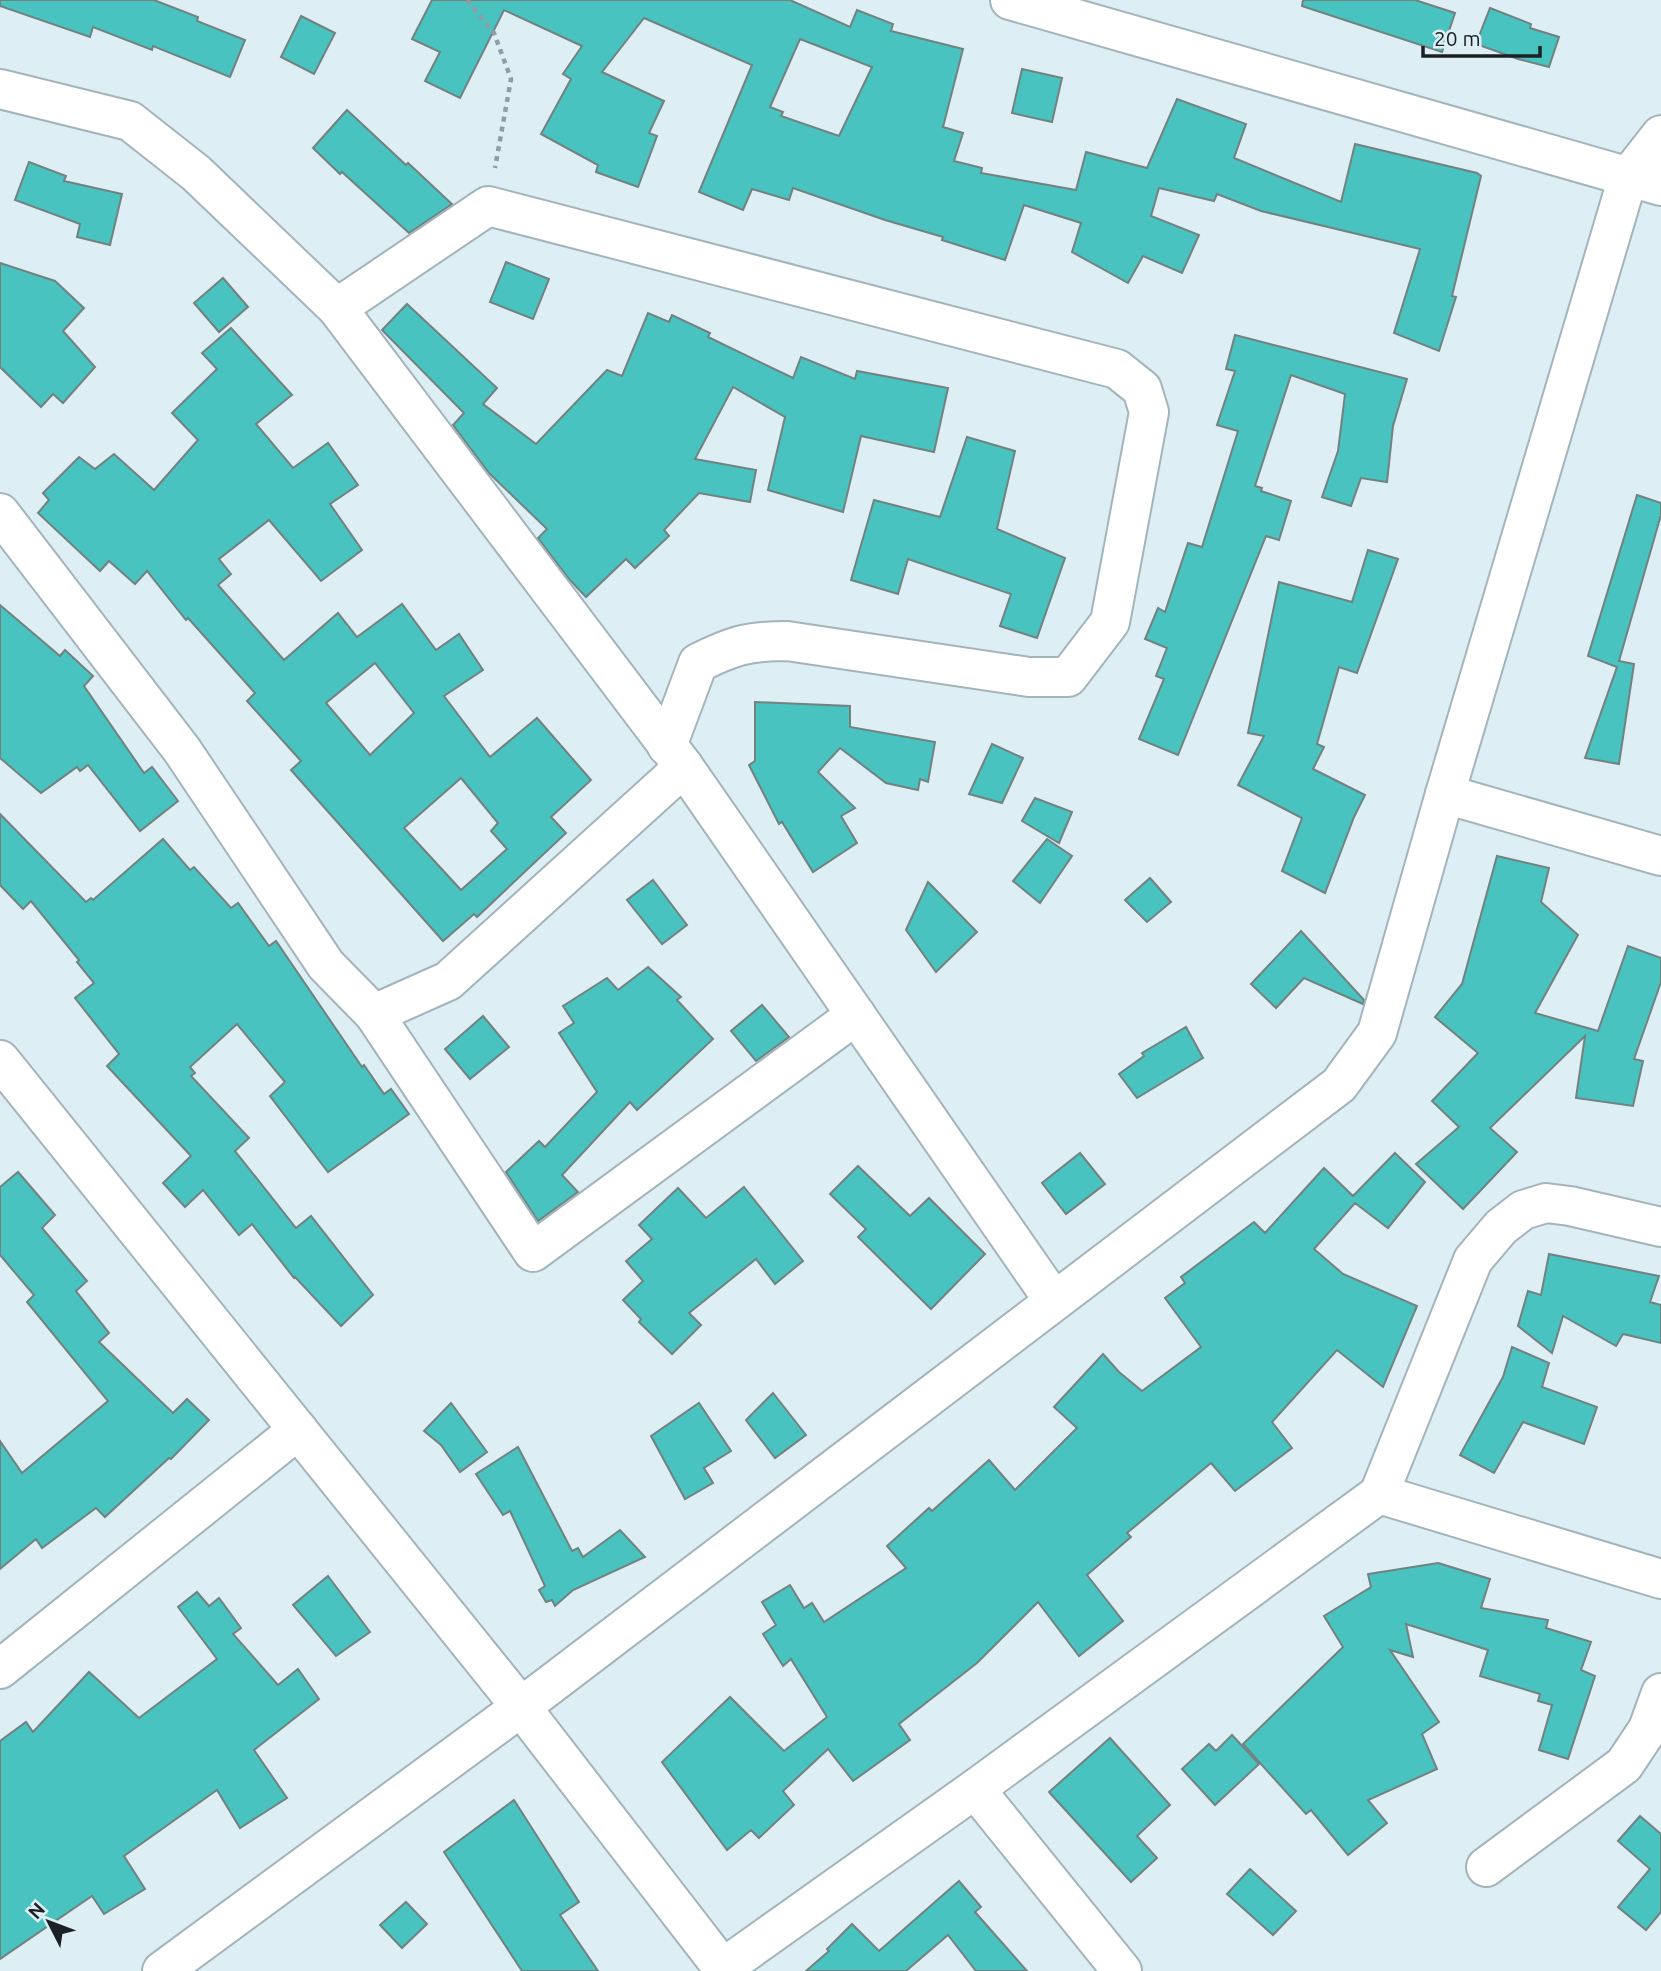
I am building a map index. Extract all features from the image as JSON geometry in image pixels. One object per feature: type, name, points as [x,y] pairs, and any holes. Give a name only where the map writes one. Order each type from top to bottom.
[{"type":"street","points":[[1010,0],[1644,181]]},
{"type":"street","points":[[0,89],[130,121],[196,173],[337,308],[676,757],[1054,1301]]},
{"type":"street","points":[[162,1971],[521,1707],[1339,1085],[1377,1033],[1446,794],[1661,135]]},
{"type":"street","points":[[337,308],[488,206],[1117,369],[1142,389],[1149,412],[1110,622],[1068,677],[1029,677],[787,641],[759,641],[732,646],[698,663],[676,757],[448,981],[374,1014]]},
{"type":"street","points":[[0,513],[182,750],[326,965],[374,1014],[533,1252],[856,1015]]},
{"type":"street","points":[[1446,794],[1661,856]]},
{"type":"street","points":[[0,1060],[521,1707],[724,1970],[1379,1494],[1473,1260],[1501,1227],[1524,1210],[1546,1203],[1661,1227]]},
{"type":"street","points":[[0,1669],[298,1430]]},
{"type":"street","points":[[1379,1494],[1661,1579]]},
{"type":"street","points":[[1486,1867],[1624,1765],[1648,1729],[1661,1693]]},
{"type":"street","points":[[975,1789],[1122,1971]]},
{"type":"path","points":[[467,0],[494,33],[510,79],[488,206]]},
{"type":"building","points":[[0,0],[154,0],[198,17],[197,21],[245,40],[230,77],[153,46],[152,50],[93,27],[90,37],[0,6]]},
{"type":"building","points":[[432,0],[790,0],[850,27],[857,10],[893,24],[891,31],[963,49],[943,127],[963,133],[954,161],[982,168],[981,173],[1076,190],[1086,152],[1147,168],[1177,99],[1246,124],[1234,158],[1341,202],[1355,144],[1481,176],[1452,296],[1456,297],[1439,351],[1394,333],[1420,249],[1261,211],[1217,194],[1214,201],[1159,188],[1151,216],[1199,235],[1182,273],[1143,256],[1128,283],[1072,252],[1081,223],[1024,205],[1005,260],[793,188],[789,200],[752,189],[743,210],[699,192],[752,65],[644,18],[602,72],[664,101],[649,133],[657,136],[638,187],[596,172],[598,165],[541,134],[571,79],[563,74],[582,46],[504,10],[460,98],[425,81],[440,52],[412,39]],"holes":[[[800,39],[872,67],[839,136],[781,116],[783,112],[770,107]]]},
{"type":"building","points":[[1303,0],[1415,0],[1455,13],[1442,52],[1302,6]]},
{"type":"building","points":[[1490,8],[1531,24],[1530,28],[1559,37],[1549,67],[1476,44]]},
{"type":"building","points":[[301,16],[335,33],[314,74],[281,57]]},
{"type":"building","points":[[1022,69],[1062,78],[1052,122],[1012,113]]},
{"type":"building","points":[[347,110],[452,204],[409,233],[342,172],[340,174],[313,148]]},
{"type":"building","points":[[29,162],[66,176],[64,181],[122,194],[110,245],[77,237],[80,224],[15,200]]},
{"type":"building","points":[[506,262],[549,279],[533,319],[490,302]]},
{"type":"building","points":[[0,263],[55,281],[84,308],[63,331],[95,367],[63,403],[53,394],[41,407],[0,367]]},
{"type":"building","points":[[223,278],[248,307],[219,332],[194,303]]},
{"type":"building","points":[[407,304],[497,388],[483,404],[536,444],[607,370],[622,376],[648,313],[669,322],[672,315],[710,333],[708,337],[793,378],[801,357],[855,379],[857,371],[948,388],[934,452],[861,436],[843,512],[768,490],[785,417],[733,387],[695,459],[756,470],[750,502],[699,493],[664,530],[669,536],[635,568],[626,559],[586,597],[538,538],[547,529],[489,473],[453,425],[464,413],[382,330]]},
{"type":"building","points":[[231,328],[292,395],[256,424],[293,468],[328,443],[358,485],[330,504],[362,550],[321,581],[269,520],[219,559],[231,574],[218,585],[284,660],[338,613],[357,637],[402,604],[436,650],[459,634],[483,670],[444,696],[490,757],[537,718],[591,780],[551,817],[566,833],[477,917],[474,914],[443,941],[291,770],[301,761],[247,701],[255,693],[188,618],[186,620],[147,571],[135,584],[109,561],[100,571],[38,513],[49,500],[43,493],[79,457],[95,469],[114,454],[154,490],[198,440],[172,413],[217,369],[202,353]],"holes":[[[375,663],[414,713],[370,755],[326,703]],[[461,778],[498,823],[491,831],[507,849],[461,890],[404,828]]]},
{"type":"building","points":[[1235,335],[1407,379],[1393,426],[1387,482],[1361,478],[1351,506],[1322,497],[1338,451],[1345,394],[1291,375],[1255,486],[1262,488],[1261,491],[1291,501],[1279,540],[1266,536],[1178,755],[1139,739],[1164,679],[1156,676],[1167,648],[1145,639],[1158,608],[1165,612],[1188,543],[1202,547],[1238,431],[1217,425],[1235,371],[1226,369]]},
{"type":"building","points":[[967,437],[1015,451],[997,529],[1065,558],[1037,638],[1000,626],[1011,594],[908,559],[898,594],[851,580],[874,500],[940,517]]},
{"type":"building","points":[[1637,495],[1661,503],[1661,515],[1619,661],[1634,664],[1619,764],[1585,758],[1617,667],[1588,656]]},
{"type":"building","points":[[1368,550],[1398,559],[1357,673],[1339,667],[1317,744],[1324,747],[1313,769],[1365,795],[1325,893],[1282,871],[1302,818],[1238,785],[1264,736],[1248,733],[1279,582],[1352,602]]},
{"type":"building","points":[[0,605],[60,656],[65,650],[93,676],[84,686],[144,773],[152,767],[178,801],[140,831],[88,765],[80,771],[77,767],[41,793],[0,758]]},
{"type":"building","points":[[755,702],[850,706],[850,727],[935,742],[928,782],[920,779],[918,790],[886,783],[840,748],[818,772],[855,808],[841,816],[857,843],[813,872],[782,822],[779,824],[749,765],[755,761]]},
{"type":"building","points":[[992,744],[1023,758],[1002,803],[969,794]]},
{"type":"building","points":[[1035,798],[1072,812],[1059,843],[1022,821]]},
{"type":"building","points":[[0,814],[86,902],[91,898],[93,900],[163,839],[190,870],[194,867],[231,908],[238,903],[269,946],[276,941],[362,1067],[364,1065],[384,1094],[391,1089],[409,1114],[328,1172],[270,1096],[285,1082],[237,1024],[190,1067],[195,1073],[191,1076],[249,1138],[235,1151],[296,1228],[311,1216],[373,1295],[341,1326],[294,1278],[252,1224],[239,1235],[203,1190],[185,1207],[163,1183],[191,1156],[107,1066],[119,1054],[75,998],[94,983],[77,962],[79,960],[31,901],[23,909],[0,885]]},
{"type":"building","points":[[1047,839],[1072,856],[1040,903],[1013,881]]},
{"type":"building","points":[[1497,856],[1549,868],[1541,902],[1578,935],[1535,1013],[1598,1031],[1628,946],[1661,958],[1661,982],[1634,1059],[1643,1061],[1633,1106],[1576,1098],[1585,1036],[1490,1128],[1517,1152],[1463,1209],[1416,1164],[1459,1127],[1432,1101],[1478,1053],[1435,1017],[1462,984]]},
{"type":"building","points":[[1150,878],[1171,902],[1147,922],[1125,900]]},
{"type":"building","points":[[653,880],[687,925],[662,944],[627,900]]},
{"type":"building","points":[[928,882],[977,932],[936,972],[906,930]]},
{"type":"building","points":[[1301,931],[1364,1000],[1363,1004],[1304,978],[1276,1008],[1251,984]]},
{"type":"building","points":[[648,967],[681,997],[677,1000],[713,1039],[637,1110],[630,1102],[562,1175],[578,1192],[538,1221],[506,1172],[539,1141],[545,1147],[597,1092],[559,1033],[574,1023],[563,1006],[607,978],[618,990]]},
{"type":"building","points":[[762,1005],[789,1037],[756,1061],[731,1031]]},
{"type":"building","points":[[483,1016],[509,1047],[470,1079],[445,1049]]},
{"type":"building","points":[[1186,1027],[1203,1058],[1137,1098],[1119,1074],[1144,1056],[1142,1053]]},
{"type":"building","points":[[1080,1153],[1105,1184],[1066,1214],[1042,1183]]},
{"type":"building","points":[[1395,1153],[1425,1182],[1388,1228],[1355,1203],[1314,1249],[1343,1274],[1417,1306],[1383,1387],[1337,1350],[1272,1422],[1292,1448],[1235,1491],[1211,1463],[1127,1533],[1131,1537],[1087,1575],[1123,1621],[1079,1656],[1038,1602],[977,1663],[899,1724],[910,1740],[853,1781],[828,1749],[783,1791],[794,1805],[759,1838],[751,1830],[727,1850],[662,1762],[730,1697],[784,1751],[827,1717],[791,1659],[783,1666],[763,1634],[776,1625],[762,1602],[790,1585],[804,1608],[812,1603],[824,1622],[906,1568],[887,1546],[929,1508],[932,1511],[989,1460],[1015,1490],[1077,1428],[1054,1407],[1103,1354],[1142,1391],[1201,1347],[1165,1298],[1185,1283],[1181,1277],[1254,1222],[1265,1233],[1324,1168],[1353,1196]]},
{"type":"building","points":[[858,1166],[910,1216],[929,1198],[985,1254],[931,1309],[858,1237],[866,1229],[830,1194]]},
{"type":"building","points":[[18,1172],[55,1215],[42,1228],[87,1281],[76,1291],[109,1333],[99,1342],[173,1413],[187,1399],[209,1420],[171,1459],[105,1517],[96,1508],[42,1548],[36,1539],[0,1569],[0,1441],[22,1473],[108,1401],[27,1302],[34,1295],[0,1255],[0,1187]]},
{"type":"building","points":[[744,1187],[803,1261],[775,1284],[756,1259],[689,1313],[701,1325],[672,1354],[639,1322],[641,1319],[623,1300],[643,1281],[626,1261],[652,1239],[639,1225],[678,1188],[706,1218]]},
{"type":"building","points":[[1549,1254],[1659,1276],[1650,1302],[1661,1305],[1661,1343],[1623,1334],[1616,1346],[1563,1316],[1552,1353],[1518,1326],[1528,1291],[1541,1295]]},
{"type":"building","points":[[1512,1347],[1549,1363],[1542,1387],[1597,1407],[1584,1444],[1523,1422],[1494,1473],[1460,1455],[1503,1377]]},
{"type":"building","points":[[773,1393],[806,1435],[775,1458],[746,1420]]},
{"type":"building","points":[[451,1403],[487,1452],[460,1472],[441,1445],[424,1431]]},
{"type":"building","points":[[699,1403],[731,1451],[704,1468],[713,1483],[685,1499],[651,1436]]},
{"type":"building","points":[[518,1447],[572,1551],[578,1548],[583,1557],[620,1530],[645,1557],[573,1590],[555,1606],[552,1600],[546,1602],[539,1590],[545,1586],[510,1511],[503,1515],[476,1474]]},
{"type":"building","points":[[1438,1563],[1490,1579],[1481,1608],[1548,1620],[1546,1628],[1591,1642],[1581,1670],[1595,1676],[1568,1759],[1539,1750],[1552,1705],[1538,1701],[1540,1694],[1480,1676],[1488,1650],[1406,1624],[1413,1657],[1390,1650],[1439,1722],[1422,1734],[1437,1769],[1368,1800],[1387,1823],[1348,1855],[1311,1810],[1306,1814],[1243,1744],[1343,1647],[1324,1616],[1371,1587],[1368,1574]]},
{"type":"building","points":[[328,1576],[370,1632],[336,1656],[293,1605]]},
{"type":"building","points":[[197,1592],[209,1606],[219,1598],[241,1628],[233,1634],[278,1685],[298,1669],[319,1699],[254,1750],[287,1798],[240,1828],[217,1790],[124,1856],[145,1889],[104,1914],[92,1896],[0,1959],[0,1741],[26,1722],[33,1732],[89,1672],[139,1718],[217,1659],[178,1607]]},
{"type":"building","points":[[1232,1735],[1259,1764],[1215,1805],[1182,1769],[1209,1744],[1216,1751]]},
{"type":"building","points":[[1110,1738],[1170,1805],[1137,1836],[1157,1858],[1131,1882],[1049,1792]]},
{"type":"building","points":[[514,1800],[579,1902],[560,1915],[598,1971],[522,1971],[444,1852]]},
{"type":"building","points":[[1640,1816],[1661,1834],[1661,1912],[1646,1930],[1618,1907],[1650,1869],[1618,1841]]},
{"type":"building","points":[[1250,1869],[1296,1911],[1273,1935],[1227,1894]]},
{"type":"building","points":[[959,1881],[981,1907],[975,1912],[1027,1971],[976,1971],[948,1935],[906,1971],[806,1971],[829,1951],[827,1949],[852,1924],[879,1951]]},
{"type":"building","points":[[406,1902],[427,1924],[402,1948],[380,1925]]}]
